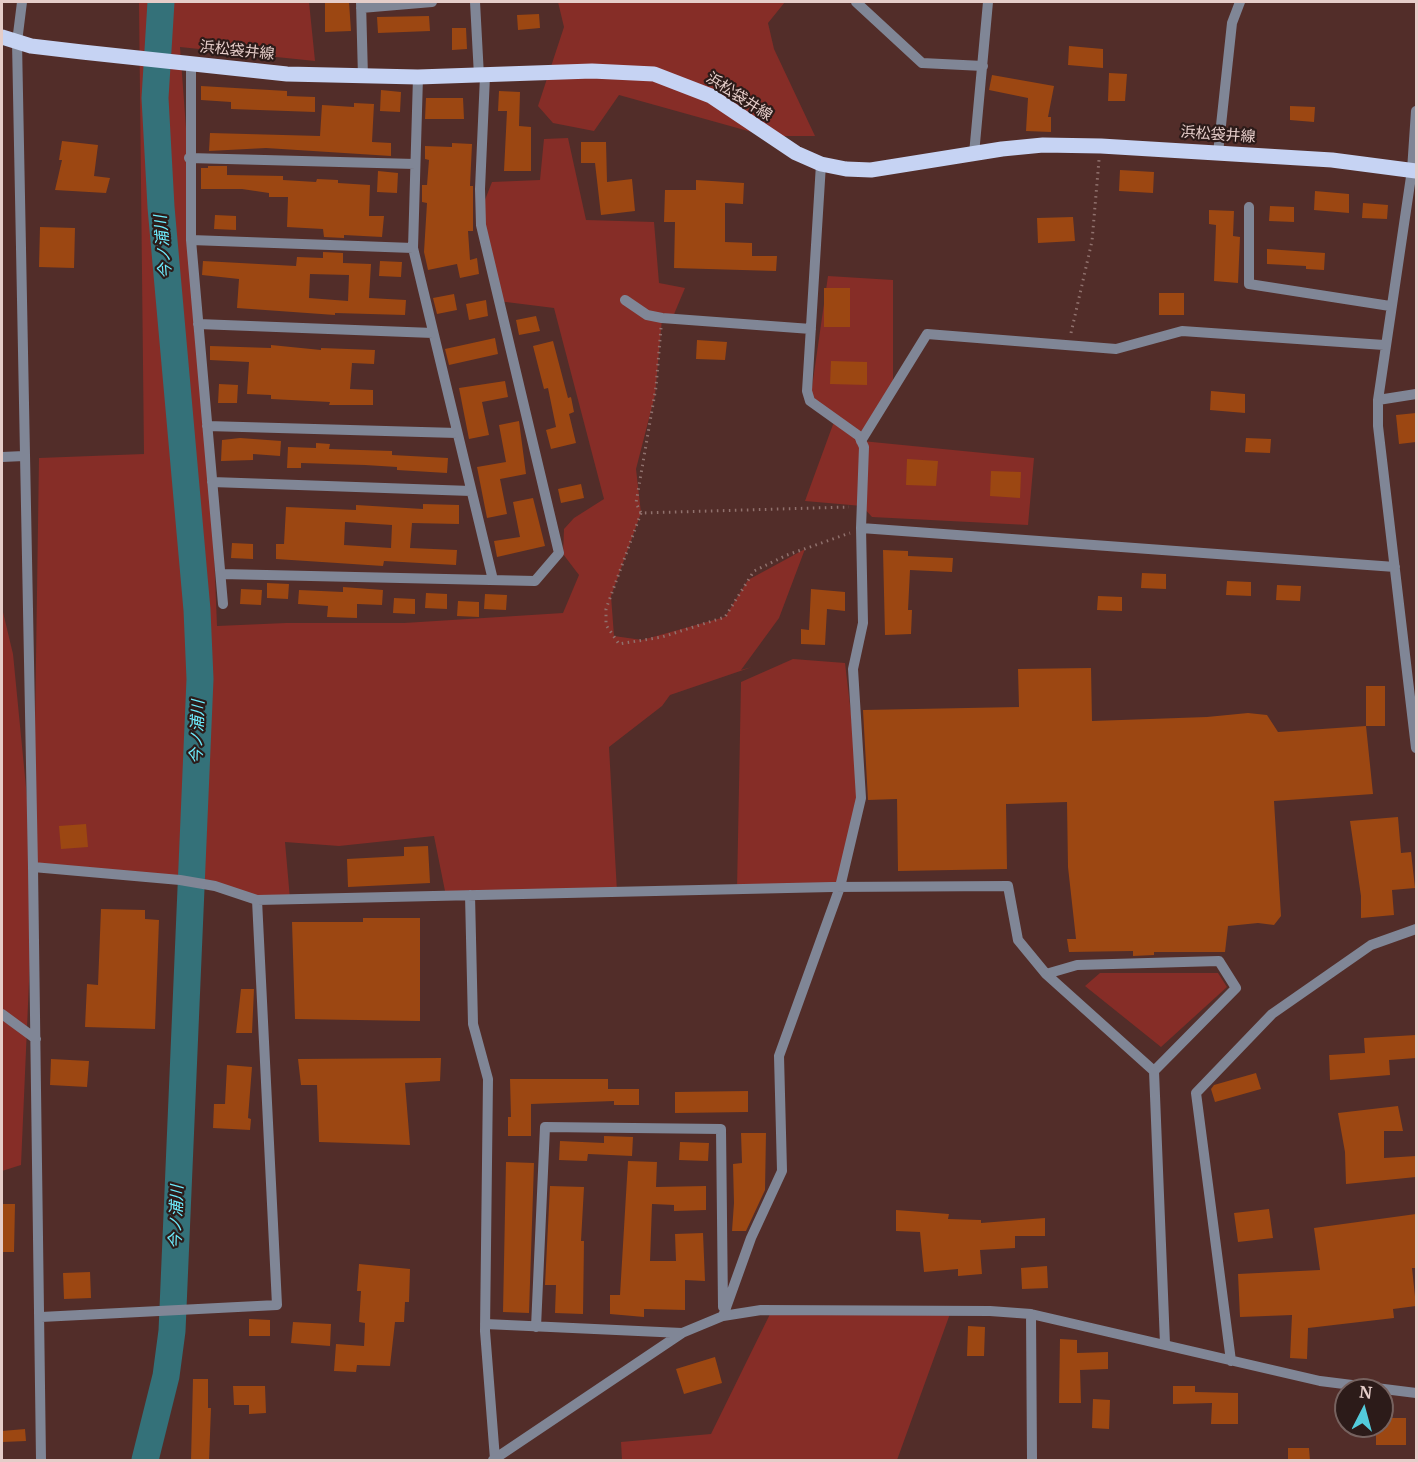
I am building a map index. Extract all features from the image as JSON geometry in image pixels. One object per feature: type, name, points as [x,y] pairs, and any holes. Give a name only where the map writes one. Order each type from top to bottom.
[{"type":"main road","name":"浜松袋井線","points":[[2,37],[17,42],[142,59],[287,74],[418,77],[592,70],[654,75],[711,96],[766,135],[796,153],[821,164],[871,170],[1043,145],[1101,146],[1332,160],[1414,171]]},
{"type":"street","points":[[22,2],[17,42],[41,1317],[41,1461]]},
{"type":"street","points":[[363,77],[361,5],[432,2]]},
{"type":"street","points":[[221,574],[535,581],[559,553],[481,225],[482,76],[475,2]]},
{"type":"street","points":[[856,2],[922,63],[983,66]]},
{"type":"street","points":[[974,154],[988,2]]},
{"type":"street","points":[[1218,153],[1232,23],[1240,2]]},
{"type":"street","points":[[191,64],[189,158],[191,240],[223,604]]},
{"type":"street","points":[[418,77],[413,248],[492,580]]},
{"type":"street","points":[[1416,111],[1414,171],[1390,306],[1378,400],[1378,426],[1416,748]]},
{"type":"street","points":[[189,158],[416,164]]},
{"type":"street","points":[[723,1316],[751,1238],[782,1171],[779,1056],[840,887],[861,798],[853,669],[863,623],[861,528],[864,447],[859,436],[810,401],[807,391],[821,164]]},
{"type":"street","points":[[1249,207],[1249,284],[1390,306]]},
{"type":"street","points":[[191,240],[413,248]]},
{"type":"street","points":[[625,300],[647,315],[662,318],[811,329]]},
{"type":"street","points":[[198,324],[433,333]]},
{"type":"street","points":[[861,441],[927,334],[1116,349],[1182,331],[1384,345]]},
{"type":"street","points":[[1378,400],[1416,394]]},
{"type":"street","points":[[207,426],[457,433]]},
{"type":"street","points":[[2,457],[24,456]]},
{"type":"street","points":[[212,482],[471,491]]},
{"type":"street","points":[[861,528],[1395,567]]},
{"type":"street","points":[[33,867],[180,880],[215,886],[257,900],[840,887],[1008,886],[1018,940],[1046,974],[1154,1071],[1165,1344]]},
{"type":"street","points":[[471,895],[473,1024],[488,1079],[485,1324],[494,1460]]},
{"type":"street","points":[[41,1317],[277,1305],[257,900]]},
{"type":"street","points":[[1232,1361],[1196,1093],[1272,1014],[1371,945],[1416,929]]},
{"type":"street","points":[[1046,974],[1077,965],[1219,961],[1236,988],[1154,1071]]},
{"type":"street","points":[[2,1014],[36,1039]]},
{"type":"street","points":[[536,1327],[545,1127],[721,1129],[723,1316]]},
{"type":"street","points":[[494,1460],[682,1333],[723,1316],[761,1310],[990,1311],[1031,1314],[1320,1382],[1416,1393]]},
{"type":"street","points":[[1031,1314],[1032,1461]]},
{"type":"street","points":[[485,1324],[682,1333]]},
{"type":"path","points":[[1068,346],[1092,241],[1101,146]]},
{"type":"path","points":[[662,318],[656,387],[636,503],[641,513],[606,609],[606,625],[619,644],[662,637],[725,617],[754,571],[787,555],[832,541],[861,528]]},
{"type":"path","points":[[641,513],[862,506]]},
{"type":"shaded area","points":[[139,2],[309,2],[315,61],[180,47],[210,452],[217,626],[286,623],[404,623],[563,613],[579,575],[563,554],[564,529],[574,518],[604,499],[554,308],[498,301],[481,210],[492,182],[540,180],[544,139],[568,138],[586,220],[654,222],[659,283],[685,288],[672,319],[662,319],[655,395],[636,469],[641,513],[611,596],[614,636],[642,640],[725,617],[748,580],[805,549],[779,618],[741,670],[752,667],[670,695],[662,706],[609,747],[617,892],[446,896],[434,836],[339,846],[285,842],[290,899],[257,900],[208,880],[34,867],[21,1165],[2,1171],[2,608],[13,654],[33,859],[39,458],[144,454]]},
{"type":"shaded area","points":[[558,2],[785,2],[768,23],[774,49],[815,136],[766,136],[619,95],[594,131],[553,123],[538,106],[564,27]]},
{"type":"shaded area","points":[[828,276],[893,280],[893,389],[862,441],[1034,458],[1028,525],[872,517],[862,506],[805,501],[835,419],[810,401]]},
{"type":"shaded area","points":[[793,659],[845,663],[861,798],[840,887],[737,890],[741,682]]},
{"type":"shaded area","points":[[1100,973],[1218,973],[1227,987],[1161,1047],[1085,986]]},
{"type":"shaded area","points":[[772,1310],[951,1311],[897,1460],[622,1460],[621,1442],[711,1434]]},
{"type":"building","points":[[325,2],[349,2],[351,31],[325,32]]},
{"type":"building","points":[[539,14],[540,28],[518,30],[517,15]]},
{"type":"building","points":[[429,16],[430,31],[378,33],[377,17]]},
{"type":"building","points":[[452,28],[466,28],[467,49],[452,50]]},
{"type":"building","points":[[1069,46],[1103,49],[1103,68],[1068,65]]},
{"type":"building","points":[[1109,73],[1127,74],[1125,101],[1108,101]]},
{"type":"building","points":[[992,75],[1054,86],[1048,117],[1051,117],[1051,132],[1026,131],[1028,98],[989,90]]},
{"type":"building","points":[[201,86],[287,91],[287,96],[315,97],[315,112],[231,109],[231,102],[201,100]]},
{"type":"building","points":[[381,90],[401,92],[400,112],[380,111]]},
{"type":"building","points":[[499,91],[520,92],[519,126],[531,127],[531,171],[504,171],[507,111],[498,111]]},
{"type":"building","points":[[426,98],[463,98],[464,119],[425,119]]},
{"type":"building","points":[[354,103],[374,104],[372,142],[391,143],[391,156],[266,148],[209,151],[210,133],[320,136],[322,105],[354,107]]},
{"type":"building","points":[[1290,106],[1315,107],[1314,122],[1290,120]]},
{"type":"building","points":[[62,141],[98,145],[94,176],[110,178],[106,193],[55,190],[62,160],[59,160]]},
{"type":"building","points":[[581,142],[606,142],[607,182],[632,179],[635,211],[601,215],[595,163],[581,163]]},
{"type":"building","points":[[452,143],[472,144],[470,186],[473,186],[473,231],[468,231],[470,260],[477,258],[479,274],[460,278],[457,264],[428,270],[424,252],[427,203],[422,202],[422,185],[427,185],[429,160],[425,159],[425,146],[452,147]]},
{"type":"building","points":[[208,166],[227,166],[227,175],[283,176],[283,180],[316,182],[317,179],[338,180],[338,183],[370,185],[369,216],[384,216],[382,237],[344,235],[344,238],[324,237],[323,229],[287,227],[288,197],[269,197],[269,193],[242,189],[201,189],[201,168],[208,168]]},
{"type":"building","points":[[1120,170],[1154,172],[1153,193],[1119,191]]},
{"type":"building","points":[[378,171],[398,173],[397,193],[377,192]]},
{"type":"building","points":[[696,180],[744,183],[743,204],[725,203],[725,242],[752,243],[752,256],[777,256],[776,271],[674,268],[675,222],[664,222],[665,190],[696,190]]},
{"type":"building","points":[[1315,191],[1349,194],[1349,213],[1314,210]]},
{"type":"building","points":[[1363,203],[1388,205],[1387,219],[1362,218]]},
{"type":"building","points":[[1270,206],[1294,207],[1294,222],[1269,221]]},
{"type":"building","points":[[1209,210],[1234,211],[1233,236],[1240,237],[1238,283],[1214,281],[1216,225],[1209,224]]},
{"type":"building","points":[[215,215],[236,216],[236,230],[214,229]]},
{"type":"building","points":[[1073,217],[1075,241],[1038,243],[1037,218]]},
{"type":"building","points":[[40,227],[75,228],[74,268],[39,267]]},
{"type":"building","points":[[1267,249],[1325,253],[1324,270],[1306,269],[1306,266],[1267,264]]},
{"type":"building","points":[[323,252],[343,253],[343,263],[371,264],[369,298],[406,300],[405,315],[335,313],[335,315],[237,308],[239,279],[202,275],[203,261],[296,266],[297,257],[323,258]],"holes":[[[310,274],[349,275],[348,301],[309,298]]]},
{"type":"building","points":[[380,261],[402,262],[401,277],[379,276]]},
{"type":"building","points":[[824,288],[850,288],[850,327],[824,327]]},
{"type":"building","points":[[1159,293],[1184,293],[1184,315],[1159,315]]},
{"type":"building","points":[[454,294],[457,310],[437,314],[433,298]]},
{"type":"building","points":[[486,300],[488,316],[469,320],[466,304]]},
{"type":"building","points":[[536,316],[540,331],[519,335],[516,320]]},
{"type":"building","points":[[495,338],[498,354],[449,365],[445,349]]},
{"type":"building","points":[[697,340],[727,342],[725,360],[696,359]]},
{"type":"building","points":[[553,341],[568,398],[571,397],[574,412],[569,414],[576,443],[551,449],[546,430],[556,427],[548,388],[544,389],[533,346]]},
{"type":"building","points":[[271,345],[321,350],[321,348],[375,350],[374,364],[352,363],[350,389],[373,390],[373,405],[329,405],[330,402],[271,399],[271,395],[247,394],[249,362],[210,360],[210,346],[271,348]]},
{"type":"building","points":[[831,361],[867,362],[867,385],[830,384]]},
{"type":"building","points":[[505,381],[508,397],[482,402],[489,435],[469,439],[459,388]]},
{"type":"building","points":[[219,384],[238,385],[237,403],[218,403]]},
{"type":"building","points":[[1211,391],[1245,394],[1245,413],[1210,410]]},
{"type":"building","points":[[1416,413],[1416,442],[1399,444],[1396,415]]},
{"type":"building","points":[[519,421],[526,474],[500,479],[507,514],[487,518],[477,467],[506,462],[499,425]]},
{"type":"building","points":[[240,438],[281,441],[280,456],[253,454],[253,460],[221,461],[222,440]]},
{"type":"building","points":[[1246,438],[1271,439],[1270,453],[1245,452]]},
{"type":"building","points":[[316,443],[330,444],[329,449],[392,451],[392,455],[448,458],[447,473],[397,470],[397,467],[301,463],[301,468],[287,468],[288,447],[316,448]]},
{"type":"building","points":[[907,459],[938,461],[936,486],[906,485]]},
{"type":"building","points":[[991,471],[1021,472],[1020,498],[990,496]]},
{"type":"building","points":[[581,484],[584,498],[561,503],[558,489]]},
{"type":"building","points":[[533,498],[545,546],[497,557],[494,541],[520,537],[513,502]]},
{"type":"building","points":[[423,504],[459,505],[459,524],[412,523],[410,548],[457,550],[456,565],[384,561],[383,566],[276,559],[276,544],[284,544],[286,507],[356,510],[356,505],[423,509]],"holes":[[[345,522],[392,525],[391,548],[344,545]]]},
{"type":"building","points":[[232,543],[253,544],[253,559],[231,558]]},
{"type":"building","points":[[883,550],[908,551],[908,556],[953,558],[952,572],[910,570],[908,610],[912,610],[911,634],[885,635]]},
{"type":"building","points":[[1142,573],[1166,574],[1166,589],[1141,588]]},
{"type":"building","points":[[1227,581],[1251,582],[1251,596],[1226,595]]},
{"type":"building","points":[[267,583],[289,584],[288,599],[267,598]]},
{"type":"building","points":[[1277,585],[1301,586],[1300,601],[1276,600]]},
{"type":"building","points":[[343,587],[383,590],[382,605],[357,604],[357,618],[327,617],[328,606],[298,604],[299,590],[343,592]]},
{"type":"building","points":[[241,589],[262,590],[261,605],[240,604]]},
{"type":"building","points":[[811,589],[845,592],[845,611],[827,609],[825,645],[801,644],[801,629],[809,630]]},
{"type":"building","points":[[426,593],[447,594],[447,609],[425,608]]},
{"type":"building","points":[[485,594],[507,595],[506,610],[484,609]]},
{"type":"building","points":[[1098,596],[1122,597],[1122,611],[1097,610]]},
{"type":"building","points":[[394,598],[415,599],[415,614],[393,613]]},
{"type":"building","points":[[458,601],[479,602],[479,617],[457,616]]},
{"type":"building","points":[[1091,668],[1092,721],[1207,717],[1248,713],[1267,715],[1278,732],[1366,726],[1373,794],[1274,801],[1281,916],[1274,925],[1258,923],[1228,926],[1225,952],[1154,952],[1154,955],[1133,956],[1133,951],[1069,952],[1067,939],[1076,939],[1068,867],[1067,802],[1006,804],[1007,869],[898,871],[897,799],[868,800],[863,710],[1019,707],[1018,669]]},
{"type":"building","points":[[1366,686],[1385,686],[1385,726],[1366,726]]},
{"type":"building","points":[[1398,817],[1401,853],[1411,852],[1415,888],[1392,890],[1394,915],[1361,918],[1361,896],[1350,821]]},
{"type":"building","points":[[86,824],[88,847],[61,849],[59,826]]},
{"type":"building","points":[[428,846],[430,883],[348,887],[347,859],[404,856],[404,847]]},
{"type":"building","points":[[101,909],[145,910],[145,919],[159,920],[155,1029],[85,1027],[87,984],[98,985]]},
{"type":"building","points":[[363,918],[420,918],[420,1021],[295,1019],[292,922],[363,922]]},
{"type":"building","points":[[241,989],[254,989],[252,1033],[236,1033]]},
{"type":"building","points":[[1416,1035],[1416,1058],[1389,1060],[1390,1075],[1330,1080],[1329,1055],[1365,1053],[1364,1038]]},
{"type":"building","points":[[441,1058],[440,1081],[405,1083],[410,1145],[319,1142],[317,1085],[301,1085],[298,1059]]},
{"type":"building","points":[[51,1059],[89,1061],[87,1087],[50,1085]]},
{"type":"building","points":[[227,1065],[252,1067],[248,1118],[251,1119],[250,1130],[213,1128],[214,1104],[225,1104]]},
{"type":"building","points":[[1256,1073],[1261,1089],[1215,1102],[1211,1089],[1214,1085]]},
{"type":"building","points":[[510,1079],[608,1079],[608,1089],[639,1089],[639,1105],[614,1105],[614,1101],[531,1104],[531,1136],[508,1136],[508,1117],[511,1117]]},
{"type":"building","points":[[748,1091],[748,1112],[675,1113],[675,1092]]},
{"type":"building","points":[[1398,1106],[1403,1131],[1384,1131],[1384,1158],[1416,1156],[1416,1177],[1346,1184],[1345,1152],[1338,1113]]},
{"type":"building","points":[[741,1133],[766,1133],[765,1190],[746,1231],[732,1231],[733,1164],[742,1163]]},
{"type":"building","points":[[604,1136],[633,1137],[632,1156],[588,1154],[587,1161],[559,1160],[560,1141],[604,1143]]},
{"type":"building","points":[[680,1142],[709,1143],[708,1161],[679,1160]]},
{"type":"building","points":[[628,1161],[657,1162],[656,1187],[706,1186],[706,1210],[674,1211],[674,1205],[652,1204],[650,1261],[676,1261],[675,1234],[703,1233],[705,1281],[685,1280],[685,1310],[644,1309],[644,1317],[610,1314],[610,1295],[620,1295]]},
{"type":"building","points":[[506,1162],[534,1163],[529,1313],[503,1312]]},
{"type":"building","points":[[550,1186],[584,1187],[581,1241],[584,1241],[583,1314],[555,1313],[556,1285],[545,1285]]},
{"type":"building","points":[[2,1204],[15,1204],[14,1252],[2,1252]]},
{"type":"building","points":[[1269,1209],[1273,1238],[1238,1242],[1234,1213]]},
{"type":"building","points":[[896,1210],[949,1214],[948,1219],[981,1220],[981,1223],[1045,1218],[1045,1236],[1015,1236],[1015,1248],[980,1250],[982,1274],[958,1276],[958,1269],[924,1272],[920,1232],[896,1231]]},
{"type":"building","points":[[1416,1214],[1416,1268],[1412,1268],[1416,1306],[1393,1309],[1394,1318],[1308,1328],[1307,1359],[1290,1358],[1292,1315],[1240,1317],[1238,1274],[1320,1270],[1314,1228]]},
{"type":"building","points":[[359,1264],[410,1269],[409,1302],[405,1302],[404,1322],[395,1322],[390,1366],[357,1365],[356,1372],[334,1371],[336,1344],[364,1346],[365,1323],[359,1322],[361,1291],[357,1291]]},
{"type":"building","points":[[1047,1266],[1048,1288],[1022,1289],[1021,1268]]},
{"type":"building","points":[[90,1272],[91,1298],[64,1299],[63,1273]]},
{"type":"building","points":[[249,1319],[270,1320],[270,1336],[249,1336]]},
{"type":"building","points":[[293,1322],[331,1324],[330,1346],[291,1343]]},
{"type":"building","points":[[968,1326],[985,1327],[984,1356],[967,1356]]},
{"type":"building","points":[[1060,1339],[1077,1340],[1077,1353],[1108,1352],[1108,1369],[1080,1370],[1081,1403],[1059,1403]]},
{"type":"building","points":[[715,1357],[722,1383],[684,1394],[676,1369]]},
{"type":"building","points":[[193,1379],[208,1379],[208,1408],[211,1408],[209,1461],[191,1461]]},
{"type":"building","points":[[233,1386],[265,1386],[266,1413],[249,1414],[249,1405],[234,1405]]},
{"type":"building","points":[[1173,1386],[1195,1386],[1195,1392],[1238,1393],[1238,1424],[1211,1424],[1212,1403],[1173,1404]]},
{"type":"building","points":[[1093,1399],[1110,1400],[1109,1429],[1092,1428]]},
{"type":"building","points":[[1394,1418],[1406,1418],[1406,1445],[1376,1445],[1376,1438],[1394,1438]]},
{"type":"building","points":[[25,1429],[26,1441],[3,1442],[2,1431]]},
{"type":"building","points":[[1288,1448],[1309,1448],[1310,1461],[1288,1461]]},
{"type":"waterway","name":"今ノ浦川","points":[[145,1460],[166,1376],[172,1331],[200,679],[197,610],[161,207],[155,98],[161,2]]}]
